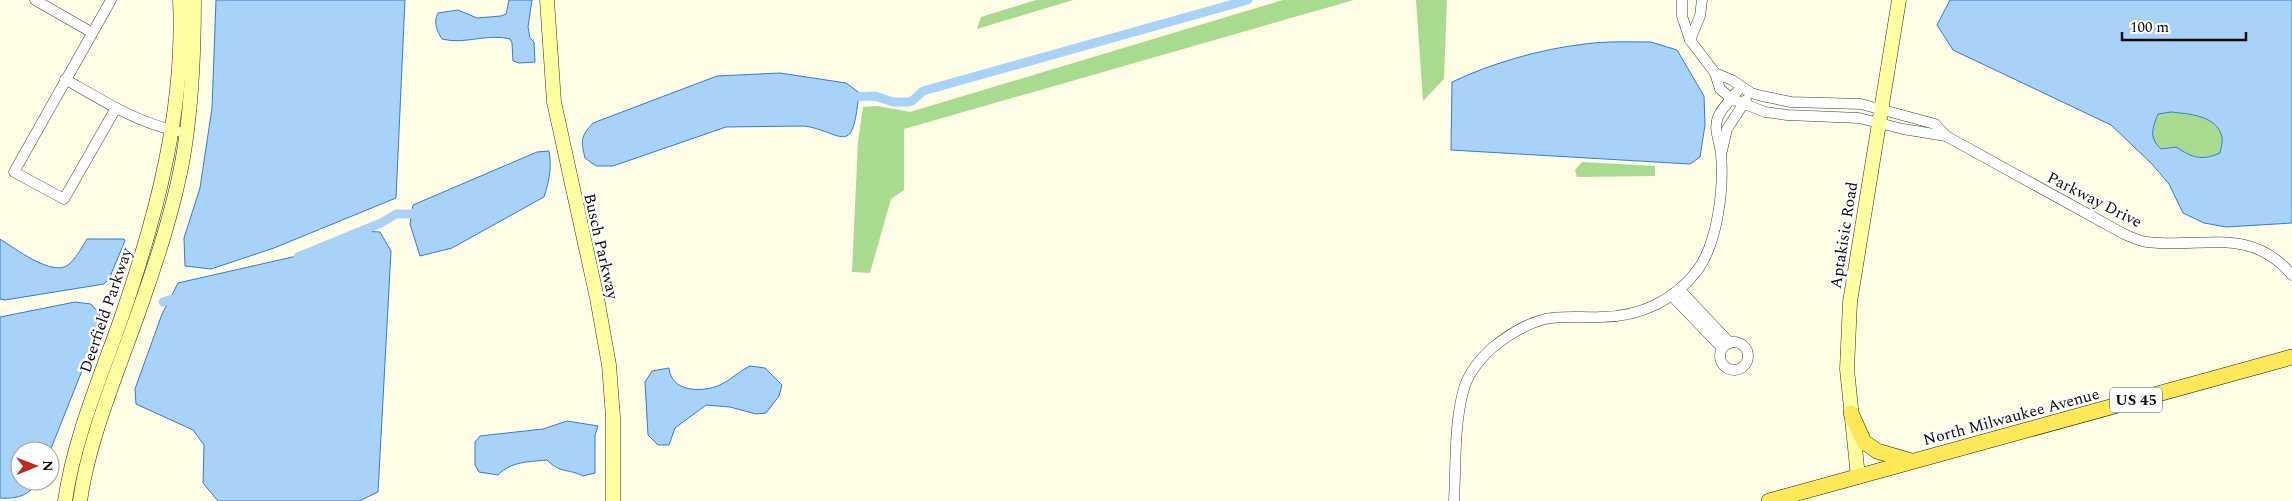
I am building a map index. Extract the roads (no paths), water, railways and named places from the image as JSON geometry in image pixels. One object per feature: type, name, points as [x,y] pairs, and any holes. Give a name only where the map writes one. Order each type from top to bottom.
[{"type":"main road","name":"Deerfield Parkway","points":[[65,501],[77,445],[152,223],[172,130],[180,53],[180,0]]},
{"type":"main road","name":"Deerfield Parkway","points":[[80,501],[90,453],[143,299],[166,225],[182,164],[194,46],[194,0]]},
{"type":"main road","name":"Busch Parkway","points":[[547,0],[554,102],[597,298],[609,365],[613,417],[613,501]]},
{"type":"main road","name":"Aptakisic Road","points":[[1858,476],[1847,369],[1850,302],[1899,0]]},
{"type":"main road","name":"North Milwaukee Avenue","points":[[1769,501],[2292,357]]},
{"type":"main road","points":[[1851,413],[1864,442],[1877,451],[1913,461]]},
{"type":"street","points":[[35,0],[91,32]]},
{"type":"street","points":[[111,0],[91,32],[14,172],[64,199],[116,108]]},
{"type":"street","name":"Parkway Drive","points":[[1682,0],[1682,16],[1690,40],[1715,73],[1720,89],[1732,99],[1764,112],[1787,116],[1848,116],[1933,135],[1946,136]]},
{"type":"street","points":[[1690,40],[1700,16],[1702,0]]},
{"type":"street","name":"Parkway Drive","points":[[1715,73],[1751,93],[1791,102],[1856,104],[1882,108],[1935,124],[1946,136],[2124,234],[2146,242],[2218,240],[2253,247],[2278,260],[2292,275]]},
{"type":"street","points":[[65,79],[116,108],[162,128],[186,132]]},
{"type":"street","points":[[1721,155],[1716,130],[1718,117],[1741,87]]},
{"type":"street","points":[[1454,501],[1458,421],[1463,390],[1474,369],[1487,353],[1522,327],[1545,319],[1568,316],[1624,316],[1647,310],[1675,292],[1700,266],[1711,242],[1716,224],[1720,190],[1721,155],[1727,129],[1751,93]]},
{"type":"street","points":[[1675,292],[1726,346]]},
{"type":"water","points":[[216,0],[405,0],[396,198],[274,248],[211,269],[185,266],[184,238],[200,188],[212,108]]},
{"type":"water","points":[[509,0],[532,0],[528,27],[530,38],[534,42],[535,62],[519,63],[513,61],[510,39],[493,37],[459,41],[442,39],[436,26],[438,13],[458,10],[477,18],[501,16],[506,14]]},
{"type":"water","points":[[1950,0],[2292,0],[2292,223],[2226,227],[2204,223],[2183,213],[2169,184],[2152,164],[2111,125],[1953,50],[1937,25]],"holes":[[[2171,112],[2201,117],[2214,124],[2222,137],[2220,153],[2202,158],[2187,154],[2176,147],[2161,149],[2153,137],[2154,124],[2158,114]]]},
{"type":"water","points":[[1602,42],[1651,42],[1677,50],[1704,96],[1705,125],[1700,157],[1690,164],[1451,150],[1452,82],[1500,63],[1551,49]]},
{"type":"water","points":[[780,73],[846,83],[865,97],[858,101],[852,129],[848,135],[843,137],[805,126],[726,127],[613,166],[596,166],[585,158],[583,139],[593,123],[717,76]]},
{"type":"water","points":[[549,151],[550,174],[544,197],[452,248],[420,256],[410,224],[413,205],[537,152]]},
{"type":"water","points":[[362,231],[380,232],[391,251],[378,492],[359,501],[218,501],[203,483],[204,445],[193,430],[136,404],[135,389],[162,314],[178,283],[310,253]]},
{"type":"water","points":[[0,239],[34,260],[61,268],[74,260],[87,239],[124,239],[125,241],[109,279],[104,284],[5,300],[0,299]]},
{"type":"water","points":[[75,302],[91,304],[99,313],[101,323],[54,441],[10,441],[10,491],[30,491],[22,496],[12,498],[0,498],[0,317]]},
{"type":"water","points":[[750,366],[765,368],[782,385],[779,396],[766,413],[756,414],[730,407],[706,405],[675,428],[669,445],[658,445],[648,435],[645,382],[652,371],[669,368],[675,382],[681,386],[704,389],[712,388],[728,381]]},
{"type":"water","points":[[567,421],[598,426],[595,435],[595,473],[583,476],[560,469],[547,460],[515,465],[503,470],[498,475],[479,472],[475,465],[475,442],[480,436],[543,429]]},
{"type":"waterway","points":[[854,97],[875,96],[893,102],[908,102],[912,101],[923,91],[1248,0]]},
{"type":"waterway","points":[[298,257],[381,223],[396,214],[412,214],[422,209]]},
{"type":"waterway","points":[[163,302],[179,297]]}]
